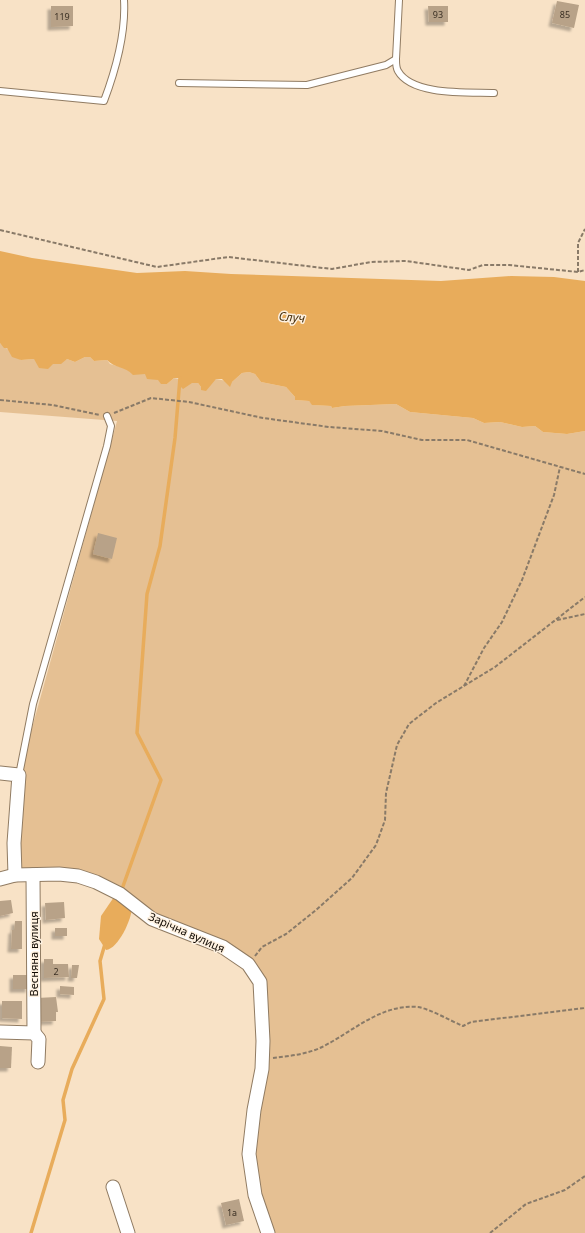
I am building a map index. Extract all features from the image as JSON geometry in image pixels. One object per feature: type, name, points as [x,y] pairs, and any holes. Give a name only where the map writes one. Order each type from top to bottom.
[{"type":"street","points":[[0,774],[19,776],[14,843],[15,875]]},
{"type":"street","name":"Зарічна вулиця","points":[[0,879],[15,875],[59,874],[78,876],[96,882],[120,894],[152,919],[223,947],[248,964],[260,982],[263,1060],[249,1154],[255,1195],[268,1233]]},
{"type":"street","name":"Весняна вулиця","points":[[33,875],[34,1032],[39,1039],[38,1062]]},
{"type":"street","points":[[0,1032],[34,1032]]},
{"type":"street","points":[[113,1187],[128,1233]]},
{"type":"lane","points":[[0,91],[104,101],[112,80],[125,20],[124,0]]},
{"type":"lane","points":[[400,0],[396,59],[398,71],[412,84],[433,91],[494,93]]},
{"type":"lane","points":[[179,83],[307,85],[386,65],[396,59]]},
{"type":"lane","points":[[19,776],[33,704],[107,446],[111,426],[107,416]]},
{"type":"path","points":[[578,272],[578,243],[585,229]]},
{"type":"path","points":[[0,230],[157,267],[228,257],[332,269],[371,262],[406,261],[469,270],[483,265],[509,265],[578,272],[585,270]]},
{"type":"path","points":[[0,400],[53,405],[107,416],[151,398],[189,402],[263,418],[329,427],[382,431],[422,440],[467,440],[585,474]]},
{"type":"path","points":[[464,687],[484,648],[502,622],[522,580],[554,495],[560,467]]},
{"type":"path","points":[[248,964],[262,947],[292,929],[352,878],[376,845],[385,820],[386,794],[397,745],[409,724],[495,667],[585,597]]},
{"type":"path","points":[[556,620],[585,614]]},
{"type":"path","points":[[263,1060],[301,1054],[323,1047],[383,1012],[401,1007],[420,1007],[463,1026],[471,1022],[585,1008]]},
{"type":"path","points":[[490,1233],[526,1204],[565,1190],[585,1176]]},
{"type":"shaded area","points":[[0,343],[21,360],[34,359],[54,364],[67,359],[75,362],[85,357],[90,357],[94,361],[107,360],[110,364],[146,374],[167,384],[174,378],[198,383],[201,387],[216,379],[232,382],[242,373],[249,372],[255,374],[261,382],[286,387],[295,397],[295,400],[309,401],[313,405],[331,406],[332,408],[396,404],[410,412],[473,418],[484,423],[500,422],[522,427],[535,426],[543,432],[567,434],[585,431],[585,1233],[268,1233],[249,1154],[262,1004],[248,964],[152,919],[96,882],[15,875],[19,775],[117,421],[0,412]]},
{"type":"water","name":"Случ","points":[[0,251],[32,258],[137,273],[185,271],[231,274],[441,281],[511,276],[554,277],[585,281],[585,431],[567,434],[543,432],[535,426],[522,427],[500,422],[484,423],[473,418],[410,412],[396,404],[332,408],[331,406],[312,405],[309,401],[295,400],[295,397],[286,387],[261,382],[255,374],[249,372],[242,373],[232,382],[230,387],[222,379],[216,379],[206,391],[201,390],[198,383],[192,383],[183,389],[179,385],[180,378],[174,378],[167,384],[161,384],[158,380],[147,379],[145,374],[133,375],[127,370],[110,363],[107,360],[94,361],[90,357],[85,357],[75,362],[67,359],[61,364],[53,364],[48,369],[39,368],[34,359],[21,360],[12,357],[7,348],[4,348],[0,343]]},
{"type":"water","points":[[114,897],[132,907],[130,919],[124,933],[115,945],[106,950],[99,939],[101,916]]},
{"type":"building","points":[[557,1],[579,5],[574,28],[552,23]]},
{"type":"building","points":[[51,6],[73,6],[73,26],[51,27]]},
{"type":"building","points":[[428,6],[448,6],[448,22],[429,22]]},
{"type":"building","points":[[98,533],[117,538],[112,559],[93,554]]},
{"type":"building","points":[[11,900],[13,913],[0,916],[0,901]]},
{"type":"building","points":[[64,902],[65,918],[46,920],[45,903]]},
{"type":"building","points":[[15,921],[22,921],[22,949],[11,949],[12,930],[14,930]]},
{"type":"building","points":[[55,928],[67,928],[67,936],[55,936]]},
{"type":"building","points":[[44,959],[53,959],[53,964],[68,964],[69,977],[44,978]]},
{"type":"building","points":[[72,965],[79,965],[77,978],[71,978]]},
{"type":"building","points":[[13,975],[29,975],[29,989],[13,989]]},
{"type":"building","points":[[60,986],[74,987],[74,995],[60,994]]},
{"type":"building","points":[[56,997],[58,1012],[56,1012],[56,1021],[37,1022],[37,998]]},
{"type":"building","points":[[2,1001],[22,1001],[22,1019],[2,1018]]},
{"type":"building","points":[[0,1046],[12,1047],[11,1068],[0,1068]]},
{"type":"building","points":[[239,1199],[244,1221],[226,1225],[221,1203]]},
{"type":"waterway","points":[[122,889],[161,780],[137,733],[147,594],[160,546],[175,438],[180,378]]},
{"type":"waterway","points":[[31,1233],[65,1120],[63,1100],[72,1069],[104,999],[100,961],[105,944]]}]
